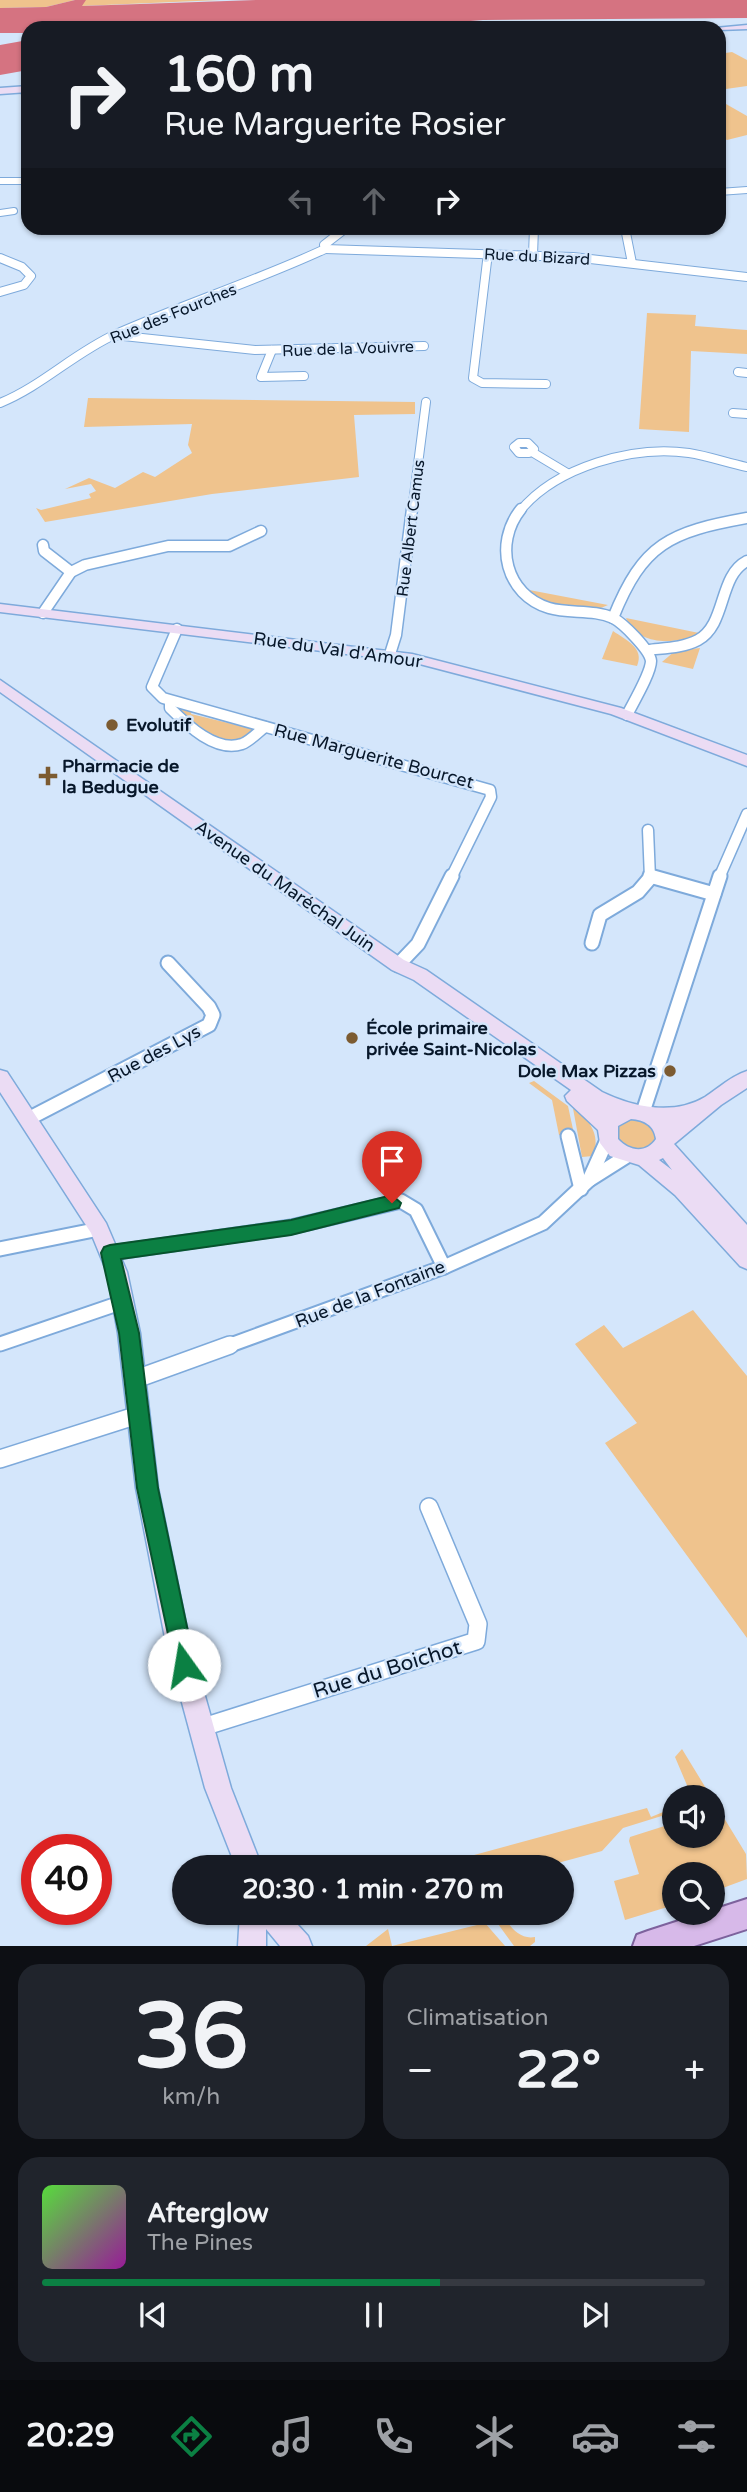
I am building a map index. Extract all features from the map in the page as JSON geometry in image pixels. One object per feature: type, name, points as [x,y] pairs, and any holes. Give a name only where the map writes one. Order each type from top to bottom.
[{"type":"main road","points":[[648,1946],[747,1914]]},
{"type":"street","points":[[726,28],[747,27]]},
{"type":"street","points":[[0,91],[21,89]]},
{"type":"street","points":[[0,181],[21,181]]},
{"type":"street","points":[[726,192],[747,190]]},
{"type":"street","points":[[0,213],[14,211]]},
{"type":"street","name":"Rue des Fourches","points":[[0,403],[42,384],[114,335],[269,275],[325,249],[324,245],[337,235]]},
{"type":"street","points":[[533,255],[534,235]]},
{"type":"street","points":[[626,235],[632,263]]},
{"type":"street","name":"Rue du Bizard","points":[[325,249],[533,255],[632,263],[747,277]]},
{"type":"street","points":[[488,253],[473,379],[482,383],[546,384]]},
{"type":"street","points":[[0,258],[22,267],[31,276],[24,285],[0,292]]},
{"type":"street","name":"Rue de la Vouivre","points":[[114,335],[272,350],[424,346]]},
{"type":"street","name":"Rue de la Vouivre","points":[[272,350],[261,377],[304,376]]},
{"type":"street","name":"Rue Albert Camus","points":[[390,654],[396,635],[426,402]]},
{"type":"street","points":[[733,413],[747,414]]},
{"type":"street","points":[[532,452],[567,473]]},
{"type":"street","points":[[627,715],[651,663],[648,650],[613,618],[573,614],[539,605],[518,590],[507,569],[505,550],[513,519],[532,496],[567,473],[615,458],[665,452],[704,455],[747,467]]},
{"type":"street","points":[[613,618],[626,582],[647,554],[693,529],[747,518]]},
{"type":"street","points":[[43,613],[71,572],[94,562],[168,546],[229,546],[261,531]]},
{"type":"street","points":[[43,545],[44,551],[71,572]]},
{"type":"street","points":[[648,650],[692,642],[708,632],[735,569],[747,561]]},
{"type":"street","points":[[735,569],[747,570]]},
{"type":"street","name":"Rue du Val d'Amour","points":[[0,608],[390,654],[627,715],[747,761]]},
{"type":"street","name":"Rue Marguerite Bourcet","points":[[177,629],[152,687],[158,695],[170,701],[490,790],[491,797],[418,944],[398,965]]},
{"type":"street","name":"Avenue du Maréchal Juin","points":[[0,685],[398,965],[420,975],[595,1097],[640,1114]]},
{"type":"street","name":"Rue Marguerite Bourcet","points":[[170,701],[170,708],[181,720],[224,747],[244,744],[265,727]]},
{"type":"street","points":[[640,1114],[714,894],[747,814]]},
{"type":"street","points":[[592,943],[600,915],[638,892],[650,878],[648,830]]},
{"type":"street","points":[[650,878],[714,894]]},
{"type":"street","name":"Rue des Lys","points":[[28,1119],[209,1025],[212,1015],[209,1007],[168,963]]},
{"type":"street","name":"Avenue du Maréchal Juin","points":[[398,965],[412,981],[583,1102],[608,1132]]},
{"type":"street","points":[[0,1077],[99,1229],[110,1253],[123,1302],[162,1568],[200,1728],[243,1855]]},
{"type":"street","points":[[635,1157],[658,1153],[665,1143],[714,1100],[747,1078]]},
{"type":"street","points":[[714,1100],[674,1115],[615,1116],[608,1132],[615,1149],[635,1157],[682,1189],[747,1260]]},
{"type":"street","points":[[640,1114],[662,1126],[665,1143],[684,1171],[747,1239]]},
{"type":"street","name":"Rue de la Fontaine","points":[[585,1184],[608,1132]]},
{"type":"street","points":[[568,1136],[585,1184]]},
{"type":"street","name":"Rue de la Fontaine","points":[[135,1379],[444,1266],[543,1223],[585,1184],[635,1157]]},
{"type":"street","points":[[110,1253],[291,1227],[401,1201],[416,1210],[444,1266]]},
{"type":"street","points":[[0,1249],[99,1229]]},
{"type":"street","points":[[0,1344],[123,1302]]},
{"type":"street","points":[[0,1459],[138,1415]]},
{"type":"street","name":"Rue du Boichot","points":[[200,1728],[476,1641],[478,1624],[429,1507]]},
{"type":"street","points":[[252,1946],[253,1925]]},
{"type":"street","points":[[280,1925],[298,1946]]},
{"type":"shaded area","points":[[0,0],[75,0],[46,7],[0,8]]},
{"type":"shaded area","points":[[75,0],[86,0],[82,6],[257,0],[747,0],[747,18],[21,21],[21,33],[0,33],[0,8],[46,7]]},
{"type":"shaded area","points":[[85,0],[220,0],[81,6]]},
{"type":"shaded area","points":[[21,41],[21,71],[0,75],[0,45]]},
{"type":"shaded area","points":[[732,52],[747,60],[747,86],[726,89],[726,53]]},
{"type":"shaded area","points":[[726,104],[747,116],[747,135],[727,140]]},
{"type":"shaded area","points":[[647,313],[696,315],[695,326],[747,330],[747,354],[691,351],[689,432],[639,429]]},
{"type":"shaded area","points":[[88,398],[415,402],[415,414],[354,415],[359,477],[212,494],[45,522],[36,508],[41,510],[91,498],[89,494],[96,491],[91,484],[65,489],[89,478],[115,488],[143,472],[155,477],[192,453],[188,445],[192,424],[84,427]]},
{"type":"shaded area","points":[[524,589],[608,605],[587,610],[564,608]]},
{"type":"shaded area","points":[[626,618],[700,634],[680,640],[658,641],[640,634]]},
{"type":"shaded area","points":[[613,631],[636,649],[639,660],[637,666],[602,659]]},
{"type":"shaded area","points":[[700,648],[693,669],[662,662],[675,651]]},
{"type":"shaded area","points":[[174,706],[192,710],[191,714],[257,730],[252,737],[223,743],[183,718]]},
{"type":"shaded area","points":[[534,1081],[568,1106],[574,1134],[559,1135],[552,1100],[529,1083]]},
{"type":"shaded area","points":[[572,1103],[588,1121],[594,1133],[596,1140],[593,1156],[582,1157]]},
{"type":"shaded area","points":[[628,1118],[641,1118],[655,1129],[657,1140],[649,1148],[630,1150],[617,1140],[616,1129]]},
{"type":"shaded area","points":[[693,1310],[747,1376],[747,1638],[605,1443],[637,1423],[575,1344],[604,1325],[623,1348]]},
{"type":"shaded area","points":[[682,1749],[704,1785],[687,1785],[675,1757]]},
{"type":"shaded area","points":[[647,1808],[651,1817],[662,1812],[662,1816],[623,1828],[602,1851],[574,1859],[574,1855],[474,1855]]},
{"type":"shaded area","points":[[725,1819],[746,1854],[747,1879],[725,1887],[725,1862],[662,1862],[662,1909],[625,1920],[614,1881],[639,1874],[630,1837],[662,1827],[662,1848],[725,1848]]},
{"type":"shaded area","points":[[477,1925],[487,1925],[505,1946],[392,1946]]},
{"type":"shaded area","points":[[499,1925],[510,1925],[519,1934],[535,1937],[535,1942],[530,1946],[514,1946]]},
{"type":"shaded area","points":[[388,1929],[392,1946],[366,1946]]},
{"type":"place","name":"Evolutif","points":[[112,725]]},
{"type":"place","name":"Pharmacie de la Bedugue","points":[[48,776]]},
{"type":"place","name":"École primaire privée Saint-Nicolas","points":[[352,1038]]},
{"type":"place","name":"Dole Max Pizzas","points":[[670,1071]]},
{"type":"route","points":[[184,1665],[147,1488],[129,1333],[117,1272],[110,1253],[291,1227],[392,1203]]}]
